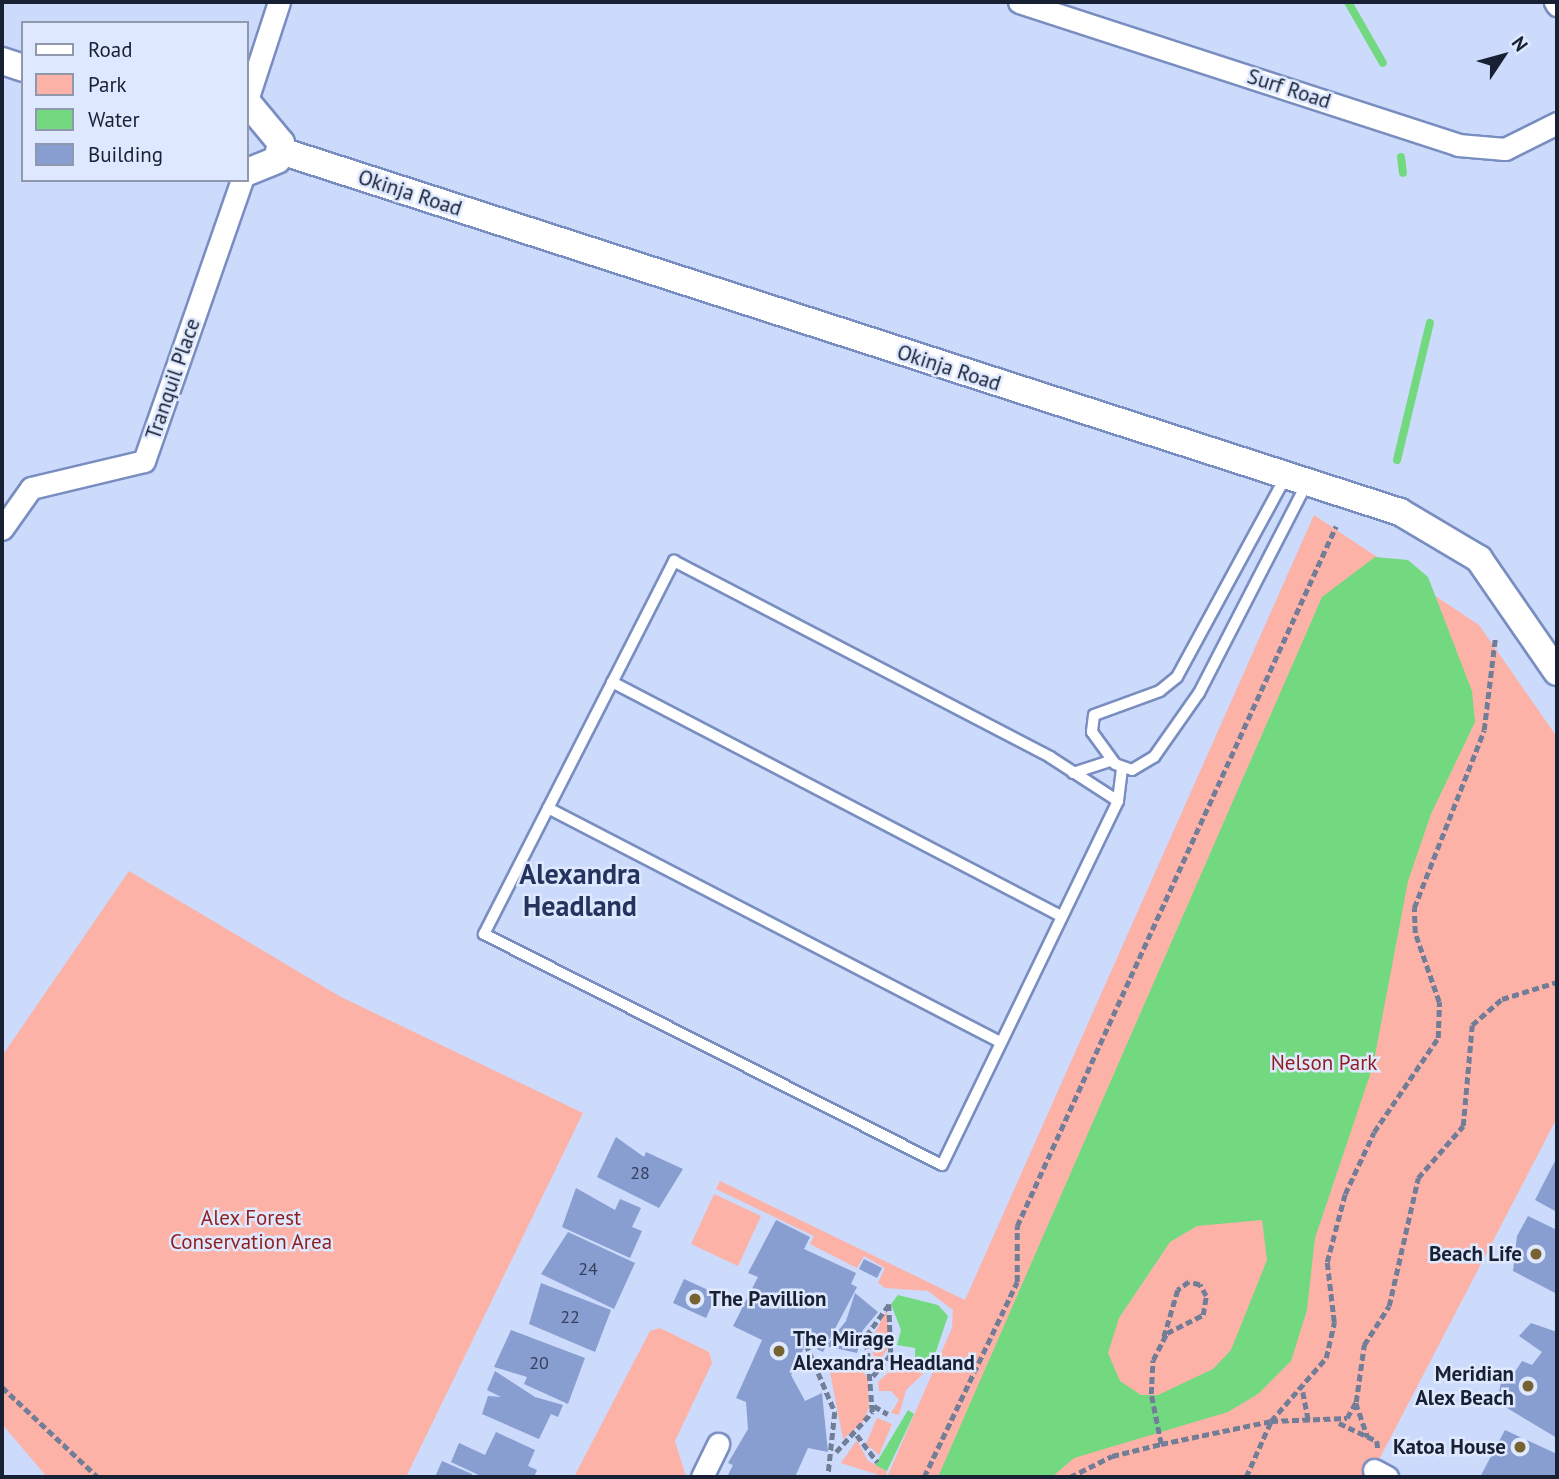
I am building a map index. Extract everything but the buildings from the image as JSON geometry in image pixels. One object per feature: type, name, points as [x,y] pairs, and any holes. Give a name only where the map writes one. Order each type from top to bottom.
[{"type":"street","points":[[248,98],[279,2]]},
{"type":"street","name":"Surf Road","points":[[1019,2],[1458,145],[1506,149],[1557,123]]},
{"type":"street","points":[[1083,22],[1090,2]]},
{"type":"street","points":[[2,61],[21,67]]},
{"type":"street","points":[[248,102],[277,132],[281,151],[269,166],[248,173]]},
{"type":"street","name":"Okinja Road","points":[[281,151],[1295,481],[1400,512],[1441,531],[1479,559],[1557,672]]},
{"type":"street","name":"Tranquil Place","points":[[2,529],[31,488],[144,461],[241,182]]},
{"type":"street","points":[[702,1477],[718,1444]]},
{"type":"lane","points":[[1295,481],[1199,694],[1154,757],[1132,770],[1110,761],[1091,732],[1094,715],[1160,691],[1177,677],[1295,481]]},
{"type":"lane","points":[[1118,801],[1073,773],[674,561],[484,934],[942,1165],[1059,915],[1118,801],[1122,768]]},
{"type":"lane","points":[[612,682],[1059,915]]},
{"type":"lane","points":[[1073,773],[1110,761]]},
{"type":"lane","points":[[548,808],[1000,1042]]},
{"type":"path","points":[[924,1477],[1017,1282],[1017,1226],[1336,526]]},
{"type":"path","points":[[1246,1477],[1271,1421],[1303,1391],[1332,1342],[1327,1262],[1345,1194],[1374,1132],[1438,1038],[1439,1002],[1415,933],[1415,908],[1484,730],[1495,639]]},
{"type":"path","points":[[1381,1474],[1379,1451],[1369,1437],[1356,1402],[1360,1360],[1389,1306],[1418,1178],[1463,1126],[1472,1025],[1502,999],[1557,982]]},
{"type":"path","points":[[1161,1441],[1151,1394],[1153,1360],[1164,1337],[1178,1290],[1189,1282],[1200,1285],[1206,1296],[1203,1315],[1164,1337]]},
{"type":"path","points":[[836,1452],[857,1434],[874,1406],[866,1336],[888,1304],[891,1355],[872,1374]]},
{"type":"path","points":[[806,1344],[819,1369],[835,1412],[836,1452],[828,1477]]},
{"type":"path","points":[[819,1369],[867,1360]]},
{"type":"path","points":[[2,1387],[98,1477]]},
{"type":"path","points":[[1303,1391],[1310,1422]]},
{"type":"path","points":[[1339,1423],[1356,1402]]},
{"type":"path","points":[[874,1406],[888,1414]]},
{"type":"path","points":[[1070,1477],[1112,1457],[1161,1441],[1271,1421],[1339,1423],[1369,1437]]},
{"type":"path","points":[[857,1434],[877,1462]]},
{"type":"green space","name":"Nelson Park","points":[[1314,515],[1479,625],[1557,737],[1557,1118],[1370,1477],[887,1477],[952,1328],[953,1310],[928,1291],[885,1288],[878,1283],[885,1268],[864,1256],[857,1268],[810,1244],[814,1236],[716,1189],[720,1181],[965,1300]]},
{"type":"green space","name":"Alex Forest Conservation Area","points":[[129,871],[341,997],[583,1113],[406,1477],[47,1477],[2,1424],[2,1056]]},
{"type":"green space","points":[[714,1194],[761,1216],[738,1266],[691,1244]]},
{"type":"green space","points":[[887,1310],[889,1347],[877,1363],[869,1344]]},
{"type":"green space","points":[[660,1328],[709,1352],[712,1363],[675,1441],[686,1477],[574,1477],[650,1331]]},
{"type":"green space","points":[[859,1365],[868,1379],[869,1407],[863,1422],[843,1439],[830,1372]]},
{"type":"green space","points":[[910,1365],[923,1374],[906,1390],[899,1415],[891,1413],[899,1400],[891,1391],[879,1391],[878,1382],[894,1367]]},
{"type":"green space","points":[[877,1418],[892,1424],[879,1455],[866,1444]]},
{"type":"green space","points":[[857,1440],[868,1461],[887,1471],[885,1477],[841,1463]]},
{"type":"water","points":[[1375,557],[1408,560],[1428,577],[1472,691],[1475,722],[1431,814],[1408,881],[1373,1066],[1315,1238],[1307,1310],[1291,1361],[1258,1394],[1228,1412],[1074,1458],[1052,1477],[938,1477],[1322,597]],"holes":[[[1262,1220],[1267,1260],[1231,1350],[1213,1369],[1158,1395],[1141,1395],[1120,1381],[1108,1353],[1119,1318],[1170,1242],[1197,1226]]]},
{"type":"water","points":[[898,1295],[938,1305],[948,1316],[929,1372],[915,1365],[915,1348],[897,1345],[901,1330],[891,1304]]},
{"type":"water","points":[[908,1410],[914,1414],[887,1471],[875,1465]]},
{"type":"waterway","points":[[1348,2],[1383,63]]},
{"type":"waterway","points":[[1401,157],[1403,173]]},
{"type":"waterway","points":[[1397,460],[1430,323]]},
{"type":"place","name":"Beach Life","points":[[1536,1254]]},
{"type":"place","name":"The Pavillion","points":[[695,1299]]},
{"type":"place","name":"The Mirage Alexandra Headland","points":[[779,1351]]},
{"type":"place","name":"Meridian Alex Beach","points":[[1528,1386]]},
{"type":"place","name":"Katoa House","points":[[1520,1447]]},
{"type":"district","name":"Alexandra Headland","points":[[580,890]]}]
